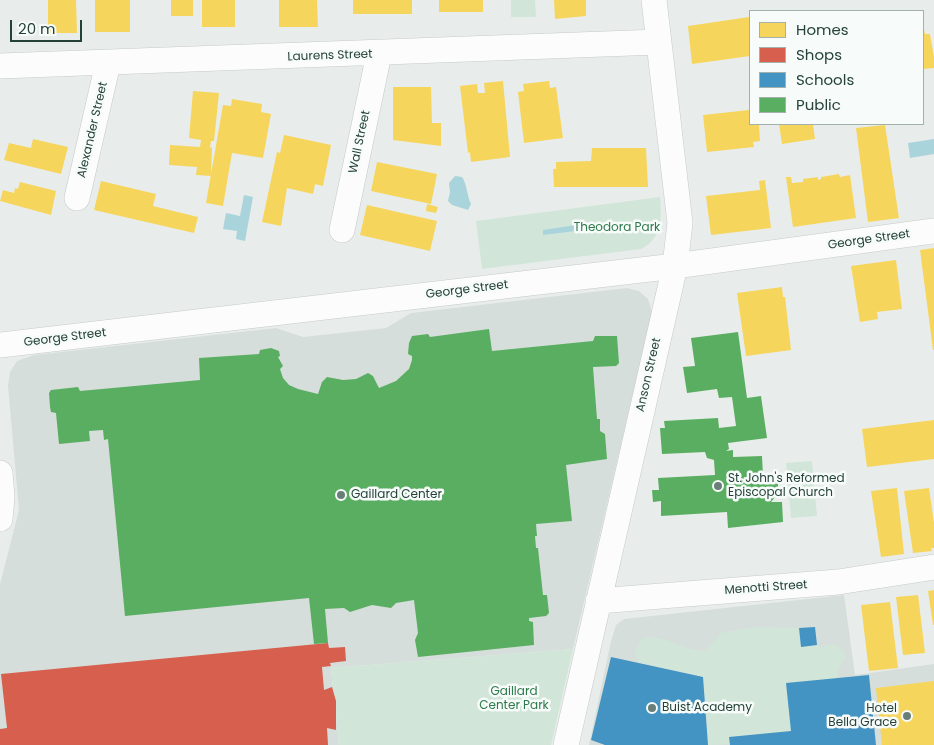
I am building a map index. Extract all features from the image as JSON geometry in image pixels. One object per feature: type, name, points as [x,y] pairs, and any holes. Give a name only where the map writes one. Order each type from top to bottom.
[{"type":"street","name":"Anson Street","points":[[566,745],[675,266],[680,223],[654,0]]},
{"type":"street","name":"Laurens Street","points":[[0,66],[379,54],[659,42]]},
{"type":"street","name":"Wall Street","points":[[342,230],[379,54]]},
{"type":"street","name":"Alexander Street","points":[[77,198],[108,63]]},
{"type":"street","name":"George Street","points":[[0,345],[675,266],[934,231]]},
{"type":"street","points":[[0,473],[2,497],[0,519]]},
{"type":"street","name":"Menotti Street","points":[[598,601],[838,582],[934,567]]},
{"type":"shaded area","points":[[627,288],[639,291],[648,299],[652,312],[573,649],[331,668],[339,745],[0,745],[0,584],[19,510],[8,386],[10,372],[17,361],[34,355],[276,328],[303,337],[386,328],[411,313]]},
{"type":"shaded area","name":"Buist Academy","points":[[844,595],[855,675],[934,664],[934,745],[589,745],[611,641],[616,625],[624,619]]},
{"type":"green space","points":[[511,0],[535,0],[536,17],[511,17]]},
{"type":"green space","name":"Theodora Park","points":[[660,197],[661,212],[657,233],[648,245],[641,249],[482,269],[476,221]]},
{"type":"green space","points":[[812,461],[817,516],[791,518],[786,463]]},
{"type":"green space","points":[[756,627],[799,628],[801,647],[817,645],[822,648],[827,645],[837,645],[844,653],[845,658],[837,671],[837,679],[791,731],[730,744],[708,745],[703,677],[637,662],[636,650],[643,638],[652,637],[690,649],[706,651],[721,633]]},
{"type":"green space","name":"Gaillard Center Park","points":[[573,649],[551,745],[339,745],[331,668]]},
{"type":"water","points":[[934,139],[934,154],[910,158],[908,143]]},
{"type":"water","points":[[455,176],[462,177],[465,183],[471,204],[468,210],[452,205],[448,201],[449,183]]},
{"type":"water","points":[[244,195],[253,197],[245,241],[236,239],[237,231],[223,229],[226,213],[240,216]]},
{"type":"water","points":[[583,224],[584,230],[543,235],[543,230]]},
{"type":"building: Homes","points":[[48,0],[76,0],[77,33],[48,33]]},
{"type":"building: Homes","points":[[95,0],[130,0],[130,32],[95,32]]},
{"type":"building: Homes","points":[[171,0],[193,0],[193,16],[171,16]]},
{"type":"building: Homes","points":[[202,0],[235,0],[235,27],[202,27]]},
{"type":"building: Homes","points":[[279,0],[317,0],[318,27],[279,27]]},
{"type":"building: Homes","points":[[353,0],[412,0],[412,14],[353,14]]},
{"type":"building: Homes","points":[[439,0],[483,0],[483,12],[439,12]]},
{"type":"building: Homes","points":[[554,0],[586,0],[586,16],[555,19]]},
{"type":"building: Homes","points":[[749,17],[749,56],[692,64],[688,26]]},
{"type":"building: Homes","points":[[924,30],[925,34],[930,34],[934,68],[924,69]]},
{"type":"building: Homes","points":[[503,81],[510,157],[471,162],[470,152],[468,153],[460,86],[477,84],[478,93],[485,93],[484,83]]},
{"type":"building: Homes","points":[[549,81],[550,88],[556,87],[563,138],[524,143],[518,92],[524,91],[523,84]]},
{"type":"building: Homes","points":[[393,87],[431,87],[432,123],[441,123],[441,146],[393,140]]},
{"type":"building: Homes","points":[[193,91],[219,93],[214,141],[211,141],[210,148],[212,147],[211,176],[196,175],[197,167],[169,165],[170,145],[200,147],[201,140],[189,138]]},
{"type":"building: Homes","points":[[232,99],[262,104],[261,112],[271,114],[263,158],[232,153],[223,206],[206,203],[223,105],[231,106]]},
{"type":"building: Homes","points":[[749,110],[749,125],[759,125],[760,141],[753,142],[754,147],[707,152],[703,115]]},
{"type":"building: Homes","points":[[779,125],[813,125],[815,139],[782,144]]},
{"type":"building: Homes","points":[[885,125],[899,218],[868,222],[856,128]]},
{"type":"building: Homes","points":[[284,135],[331,145],[323,186],[315,184],[313,194],[287,188],[281,226],[262,222],[277,152],[280,153]]},
{"type":"building: Homes","points":[[33,139],[68,147],[61,174],[4,160],[9,143],[31,148]]},
{"type":"building: Homes","points":[[592,148],[646,148],[648,187],[554,187],[553,169],[556,169],[556,162],[591,161]]},
{"type":"building: Homes","points":[[377,162],[437,174],[431,204],[371,191]]},
{"type":"building: Homes","points":[[839,174],[840,177],[850,175],[856,218],[793,227],[786,177],[791,177],[792,183],[818,177],[818,180],[821,177]]},
{"type":"building: Homes","points":[[765,180],[771,228],[711,235],[706,196],[760,190],[759,181]]},
{"type":"building: Homes","points":[[101,181],[156,194],[153,206],[198,217],[194,233],[94,210]]},
{"type":"building: Homes","points":[[20,182],[56,191],[51,215],[0,201],[3,190],[14,193],[15,188],[18,189]]},
{"type":"building: Homes","points":[[427,204],[438,207],[436,213],[426,211]]},
{"type":"building: Homes","points":[[367,205],[437,221],[430,251],[360,235]]},
{"type":"building: Homes","points":[[934,248],[934,350],[933,350],[920,250]]},
{"type":"building: Homes","points":[[896,260],[902,309],[877,312],[878,319],[860,322],[851,266]]},
{"type":"building: Homes","points":[[782,287],[783,297],[785,297],[791,350],[746,356],[737,293]]},
{"type":"building: Homes","points":[[934,420],[934,459],[867,467],[862,429]]},
{"type":"building: Homes","points":[[897,488],[904,554],[881,557],[871,491]]},
{"type":"building: Homes","points":[[929,488],[934,523],[934,548],[931,548],[932,551],[913,553],[904,491]]},
{"type":"building: Homes","points":[[934,590],[934,625],[933,625],[928,591]]},
{"type":"building: Homes","points":[[918,595],[925,653],[903,655],[896,597]]},
{"type":"building: Homes","points":[[890,602],[898,668],[869,671],[861,605]]},
{"type":"building: Homes","name":"Hotel Bella Grace","points":[[934,681],[934,745],[882,745],[876,688]]},
{"type":"building: Shops","points":[[328,643],[329,648],[345,647],[346,661],[330,663],[331,666],[322,667],[324,690],[332,687],[336,701],[336,730],[327,728],[328,745],[0,745],[0,729],[7,728],[1,674]]},
{"type":"building: Schools","points":[[815,627],[817,645],[801,647],[799,628]]},
{"type":"building: Schools","name":"Buist Academy","points":[[611,657],[703,677],[708,745],[605,745],[591,740]]},
{"type":"building: Schools","name":"Buist Academy","points":[[869,675],[876,745],[730,745],[729,737],[791,731],[786,683]]},
{"type":"building: Public","name":"Gaillard Center","points":[[489,329],[492,351],[593,341],[595,336],[617,336],[619,363],[616,366],[593,367],[597,419],[600,419],[600,431],[605,434],[607,459],[566,465],[572,521],[536,524],[536,548],[538,548],[543,595],[547,595],[549,613],[546,616],[529,618],[529,621],[533,622],[534,645],[418,657],[415,640],[418,633],[414,600],[396,603],[391,608],[372,605],[350,612],[344,608],[325,609],[328,643],[314,644],[309,598],[125,616],[108,439],[104,440],[103,430],[89,431],[90,441],[59,444],[56,413],[51,412],[50,407],[49,393],[51,390],[78,387],[80,391],[200,380],[199,358],[259,354],[260,350],[271,348],[279,351],[280,356],[278,357],[283,366],[280,369],[283,378],[289,385],[298,389],[318,394],[322,382],[327,377],[343,380],[356,379],[368,373],[373,376],[379,388],[396,381],[409,369],[412,356],[408,354],[409,343],[412,336],[428,334],[430,337]]},
{"type":"building: Public","points":[[738,332],[747,398],[761,396],[767,438],[728,443],[729,449],[726,451],[733,450],[733,457],[762,456],[763,476],[769,476],[778,482],[778,493],[771,502],[782,502],[783,522],[728,528],[727,512],[661,516],[661,501],[653,502],[652,490],[659,490],[658,478],[715,475],[714,460],[707,458],[705,452],[662,454],[660,428],[665,428],[664,421],[718,418],[719,428],[736,426],[732,397],[719,398],[717,389],[687,393],[683,367],[695,366],[691,338]]},
{"type":"place","name":"St. John's Reformed Episcopal Church","points":[[718,486]]},
{"type":"place","name":"Gaillard Center","points":[[341,495]]},
{"type":"place","name":"Buist Academy","points":[[652,708]]},
{"type":"place","name":"Hotel Bella Grace","points":[[907,716]]}]
